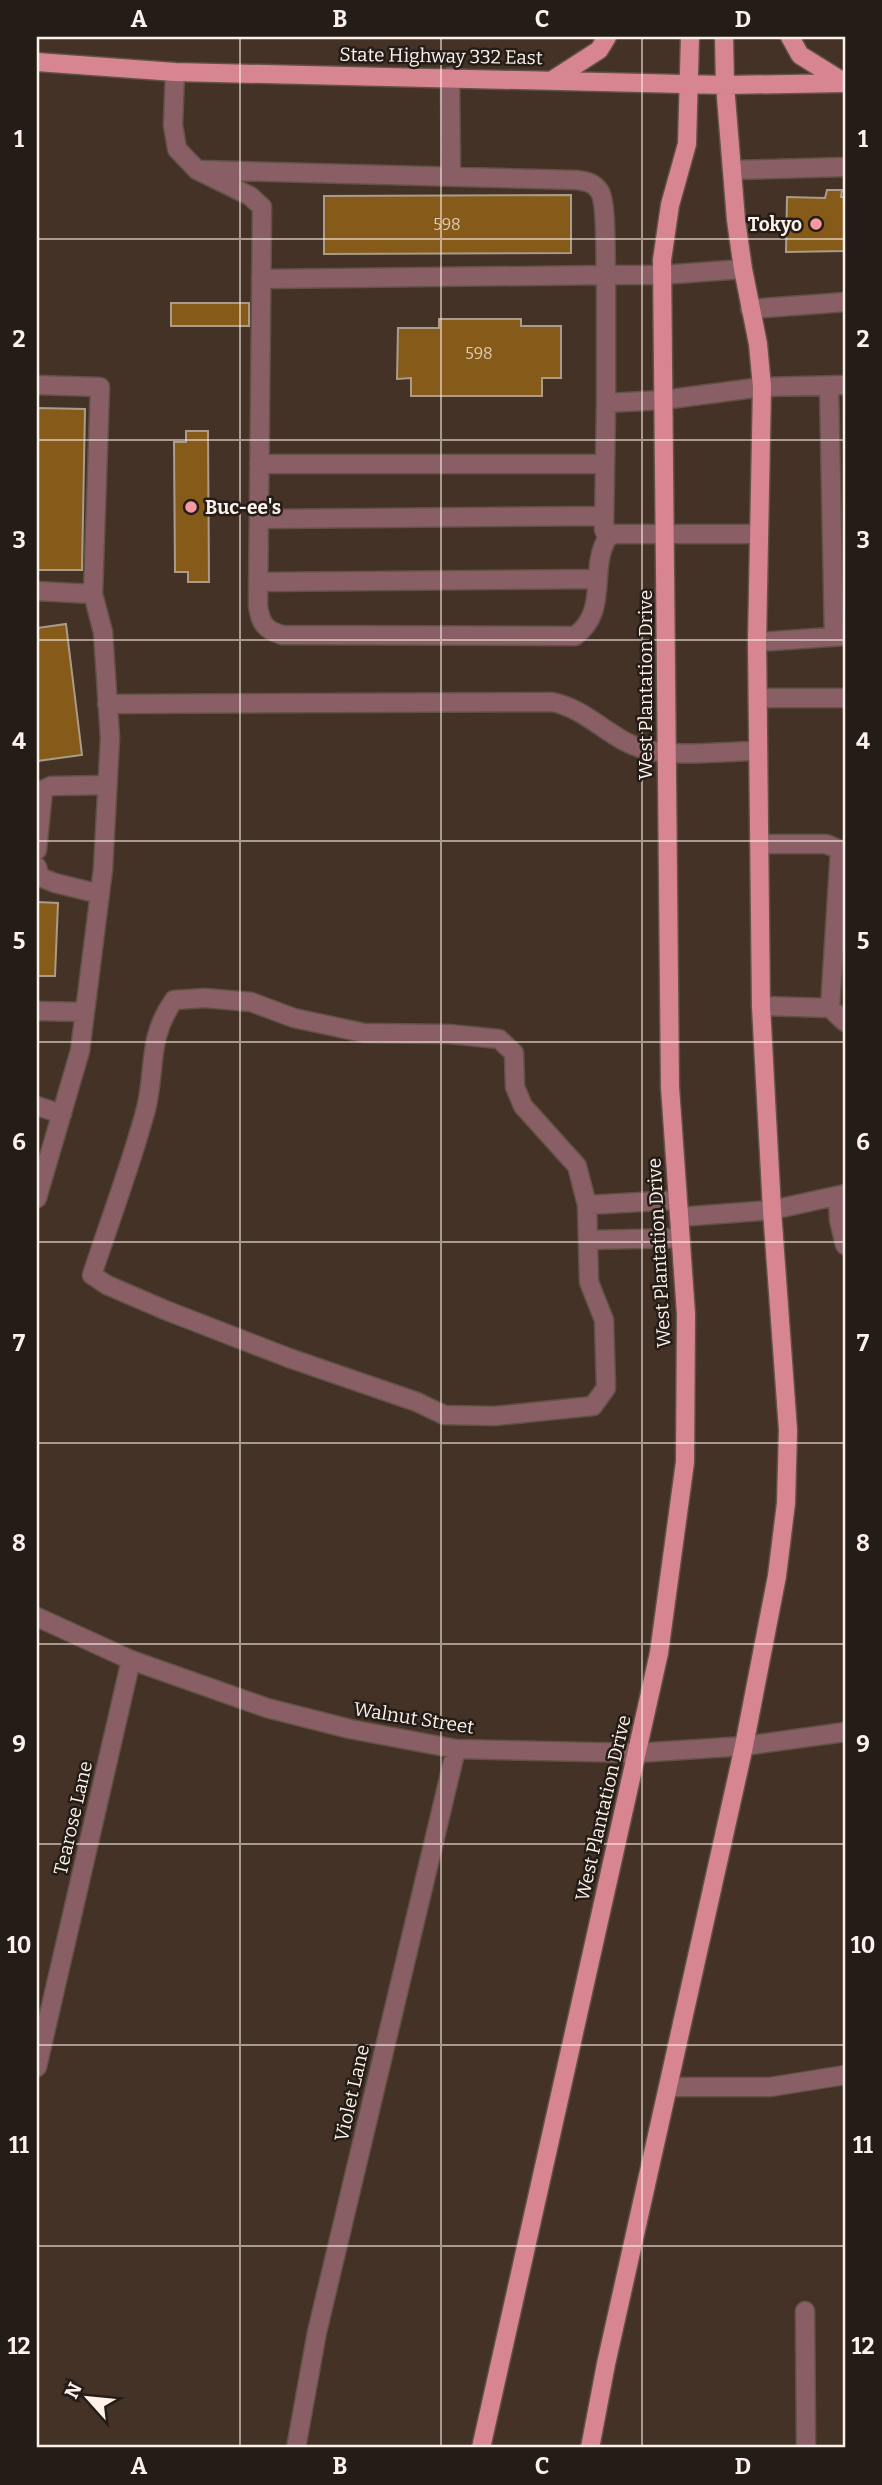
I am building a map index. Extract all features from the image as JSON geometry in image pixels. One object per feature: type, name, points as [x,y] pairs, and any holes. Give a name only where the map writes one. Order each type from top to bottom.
[{"type":"main road","points":[[554,79],[599,50],[607,37]]},
{"type":"main road","name":"West Plantation Drive","points":[[481,2448],[659,1653],[685,1462],[686,1314],[670,1087],[662,260],[670,205],[687,144],[690,37]]},
{"type":"main road","points":[[590,2448],[606,2364],[744,1746],[777,1576],[786,1503],[788,1430],[761,1006],[757,642],[762,387],[758,344],[743,269],[732,170],[724,85],[724,37]]},
{"type":"main road","points":[[790,37],[800,55],[845,83]]},
{"type":"main road","name":"State Highway 332 East","points":[[37,62],[175,72],[554,79],[690,85],[845,83]]},
{"type":"street","points":[[175,72],[174,142],[177,149],[197,170],[260,203],[262,207],[258,582],[260,619],[271,632],[282,635],[575,636],[586,628],[591,620],[595,608],[601,547],[608,537],[615,534],[759,534]]},
{"type":"street","points":[[450,77],[451,176]]},
{"type":"street","points":[[732,170],[845,167]]},
{"type":"street","points":[[197,170],[588,181],[600,192],[603,201],[606,275],[604,530],[608,537]]},
{"type":"street","points":[[261,279],[662,275],[743,269]]},
{"type":"street","points":[[750,309],[845,302]]},
{"type":"street","points":[[37,385],[100,387],[93,594],[103,632],[110,738],[100,894],[80,1051],[37,1198]]},
{"type":"street","points":[[606,402],[663,400],[762,387],[837,386],[840,637],[757,642]]},
{"type":"street","points":[[259,464],[604,464]]},
{"type":"street","points":[[259,519],[604,516]]},
{"type":"street","points":[[258,582],[598,579]]},
{"type":"street","points":[[37,591],[93,594]]},
{"type":"street","points":[[758,698],[845,698]]},
{"type":"street","points":[[107,704],[552,702],[575,708],[643,749],[666,752],[758,751]]},
{"type":"street","points":[[37,850],[43,790],[51,786],[107,785]]},
{"type":"street","points":[[759,844],[826,844],[840,850],[830,1008]]},
{"type":"street","points":[[37,867],[40,877],[100,894]]},
{"type":"street","points":[[205,998],[251,1002],[295,1018],[364,1033],[449,1034],[499,1039],[514,1053],[515,1087],[523,1106],[577,1166],[587,1205],[589,1282],[604,1320],[606,1388],[593,1406],[508,1415],[444,1415],[417,1402],[289,1359],[165,1310],[107,1285],[92,1275],[146,1107],[156,1034],[174,1000],[205,998]]},
{"type":"street","points":[[761,1006],[830,1008],[845,1022]]},
{"type":"street","points":[[37,1012],[85,1012]]},
{"type":"street","points":[[37,1106],[62,1114]]},
{"type":"street","points":[[587,1205],[772,1210],[842,1195],[839,1220],[845,1245]]},
{"type":"street","points":[[588,1240],[680,1238]]},
{"type":"street","name":"Walnut Street","points":[[37,1617],[131,1661],[267,1708],[350,1730],[456,1749],[637,1753],[744,1746],[845,1732]]},
{"type":"street","name":"Tearose Lane","points":[[37,2067],[131,1661]]},
{"type":"street","name":"Violet Lane","points":[[296,2448],[317,2332],[456,1749]]},
{"type":"street","points":[[669,2087],[770,2087],[845,2075]]},
{"type":"street","points":[[805,2311],[806,2448]]},
{"type":"building","name":"Tokyo","points":[[827,190],[842,190],[841,197],[845,197],[845,251],[786,252],[787,197],[825,198]]},
{"type":"building","points":[[571,195],[571,253],[324,254],[324,196]]},
{"type":"building","points":[[171,303],[249,303],[249,326],[171,326]]},
{"type":"building","points":[[439,319],[521,319],[521,326],[561,326],[561,378],[542,378],[542,396],[411,396],[411,378],[397,379],[398,328],[439,328]]},
{"type":"building","points":[[37,408],[85,409],[82,570],[37,570]]},
{"type":"building","name":"Buc-ee's","points":[[186,431],[208,431],[209,582],[188,582],[188,572],[175,572],[174,442],[186,442]]},
{"type":"building","points":[[66,624],[82,755],[37,761],[37,628]]},
{"type":"building","points":[[37,902],[58,903],[55,976],[37,976]]},
{"type":"place","name":"Tokyo","points":[[816,224]]},
{"type":"place","name":"Buc-ee's","points":[[191,507]]}]
